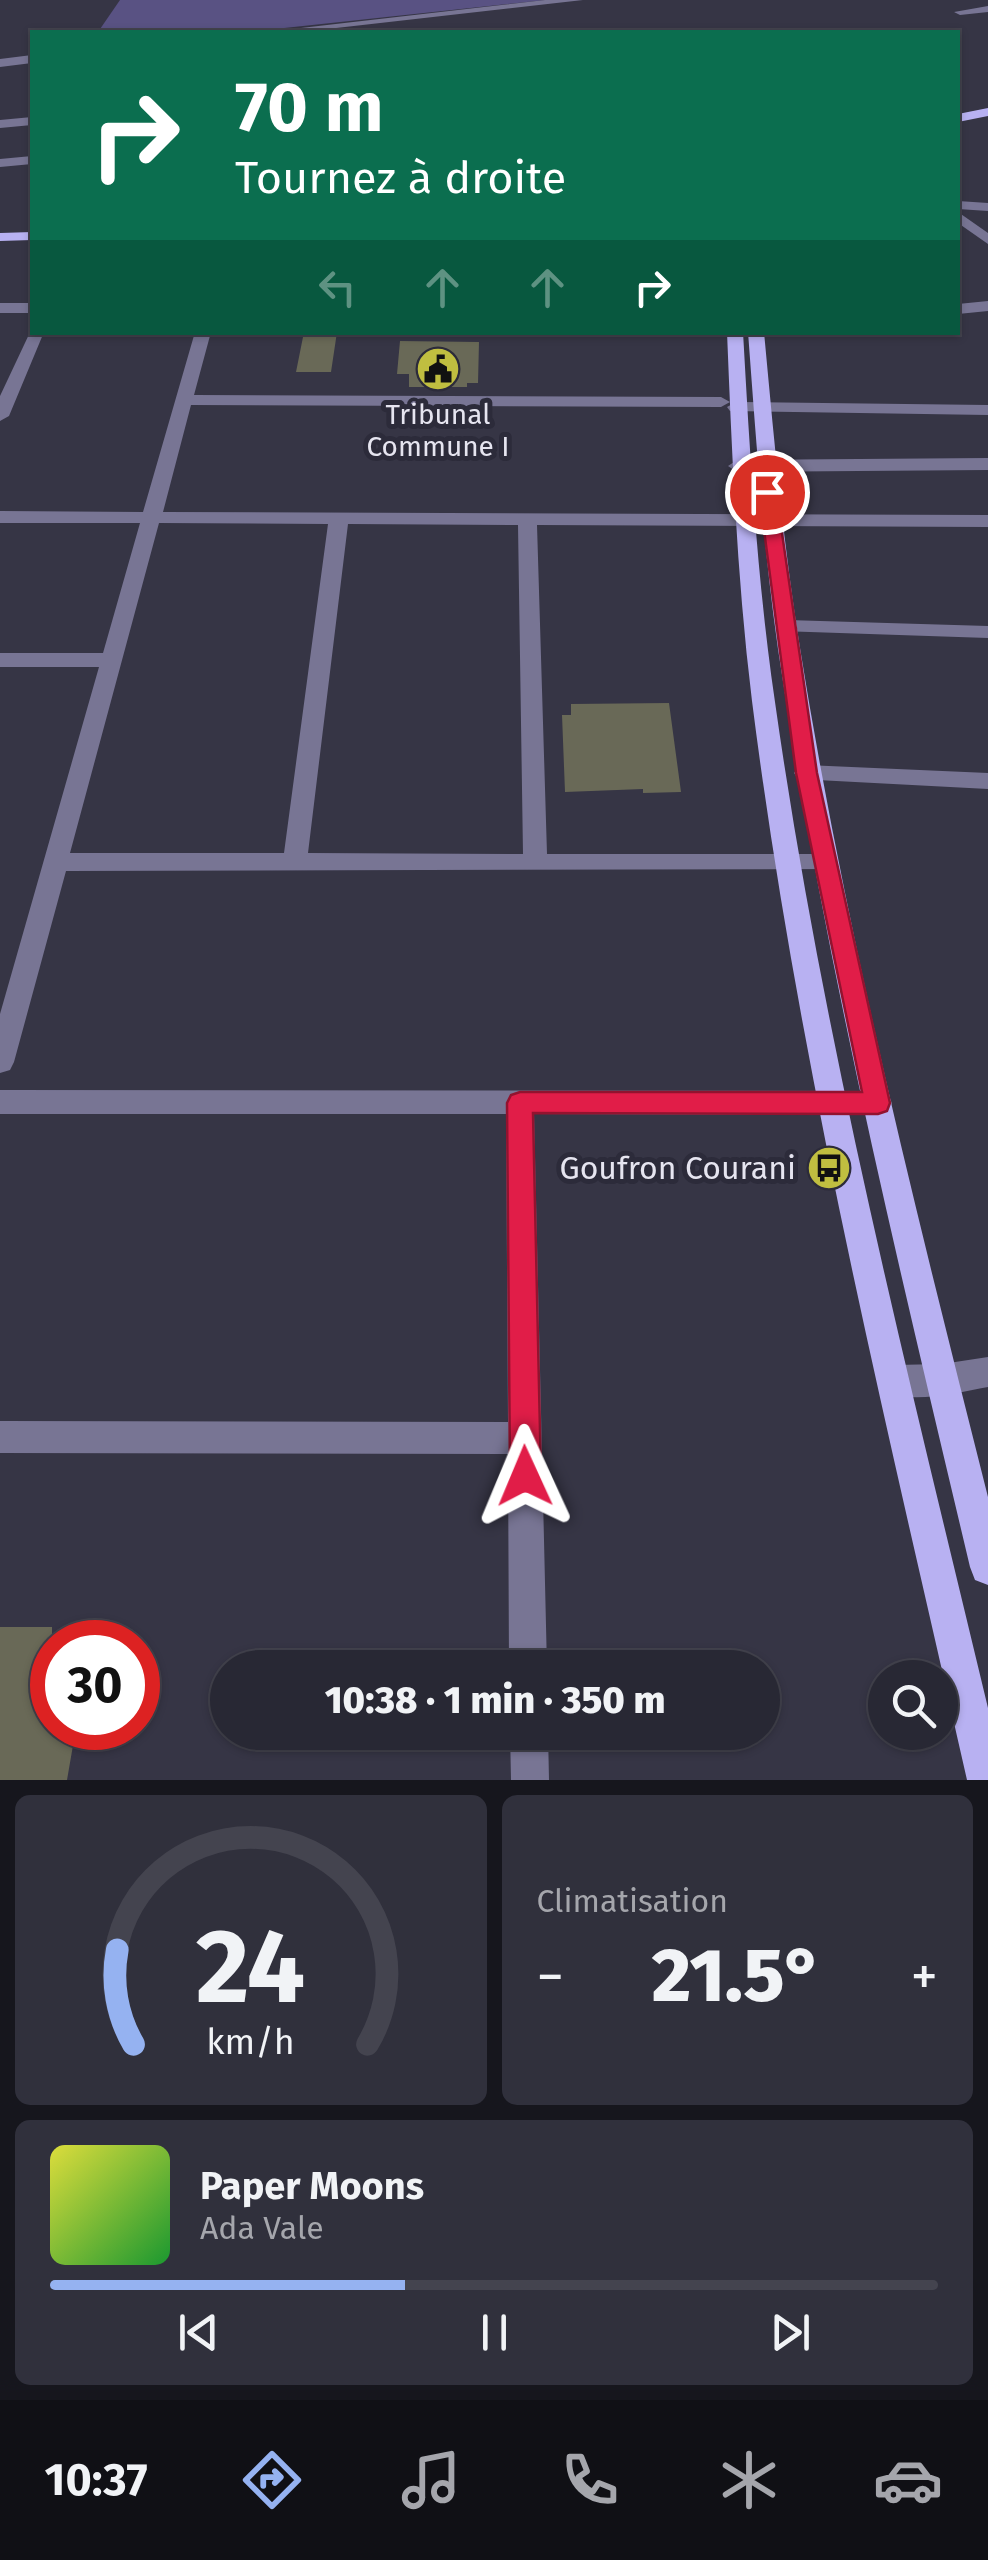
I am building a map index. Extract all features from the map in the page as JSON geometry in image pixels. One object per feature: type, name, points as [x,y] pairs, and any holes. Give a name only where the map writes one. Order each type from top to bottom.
[{"type":"main road","points":[[960,108],[988,103]]},
{"type":"main road","points":[[960,118],[988,112]]},
{"type":"main road","points":[[0,228],[30,226]]},
{"type":"main road","points":[[0,238],[30,236]]},
{"type":"main road","points":[[734,335],[739,406],[757,518],[787,863],[831,1103],[986,1780]]},
{"type":"main road","points":[[739,406],[755,335]]},
{"type":"main road","points":[[757,518],[786,626],[806,773],[825,863],[988,1567]]},
{"type":"street","points":[[291,30],[577,0]]},
{"type":"street","points":[[960,12],[988,9]]},
{"type":"street","points":[[0,63],[30,59]]},
{"type":"street","points":[[0,124],[30,121]]},
{"type":"street","points":[[0,164],[30,160]]},
{"type":"street","points":[[960,205],[988,206]]},
{"type":"street","points":[[960,218],[988,240]]},
{"type":"street","points":[[960,309],[988,306]]},
{"type":"street","points":[[0,308],[30,308]]},
{"type":"street","points":[[0,416],[35,335]]},
{"type":"street","points":[[0,1062],[201,335]]},
{"type":"street","points":[[184,400],[988,410]]},
{"type":"street","points":[[751,466],[988,464]]},
{"type":"street","points":[[0,517],[988,521]]},
{"type":"street","points":[[295,862],[338,517]]},
{"type":"street","points":[[527,517],[535,863]]},
{"type":"street","points":[[786,626],[988,632]]},
{"type":"street","points":[[0,660],[112,660]]},
{"type":"street","points":[[806,773],[988,781]]},
{"type":"street","points":[[56,862],[825,863]]},
{"type":"street","points":[[0,1102],[878,1103]]},
{"type":"street","points":[[520,1103],[528,1650]]},
{"type":"street","points":[[895,1381],[942,1380],[988,1372]]},
{"type":"street","points":[[0,1437],[525,1438]]},
{"type":"street","points":[[529,1750],[530,1780]]},
{"type":"shaded area","points":[[120,0],[546,0],[267,30],[99,30]]},
{"type":"building","points":[[303,335],[337,335],[331,372],[296,372]]},
{"type":"building","name":"Tribunal Commune I","points":[[400,341],[479,342],[478,383],[467,383],[467,387],[409,387],[409,374],[397,374]]},
{"type":"building","points":[[669,703],[681,792],[565,792],[562,715],[571,715],[571,704]]},
{"type":"building","points":[[0,1627],[30,1627],[30,1750],[72,1750],[67,1780],[0,1780]]},
{"type":"place","name":"Tribunal Commune I","points":[[438,369]]},
{"type":"place","name":"Goufron Courani","points":[[829,1168]]},
{"type":"route","points":[[525,1476],[520,1103],[878,1103],[806,773],[767,492]]}]
